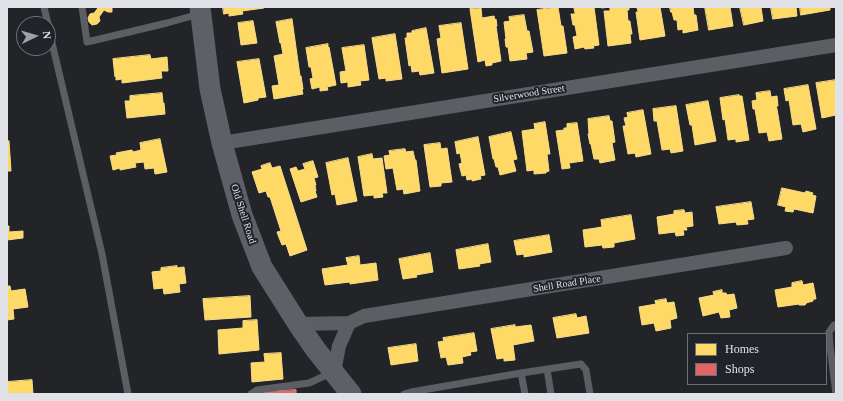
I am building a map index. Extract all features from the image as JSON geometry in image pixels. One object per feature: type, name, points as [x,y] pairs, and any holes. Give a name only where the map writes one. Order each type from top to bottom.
[{"type":"street","name":"Old Shell Road","points":[[200,10],[210,89],[222,143],[242,214],[262,268],[298,324],[351,394]]},
{"type":"street","name":"Silverwood Street","points":[[222,143],[836,45]]},
{"type":"street","name":"Shell Road Place","points":[[298,324],[349,322],[364,316],[786,248]]},
{"type":"street","points":[[334,372],[339,346],[349,322]]},
{"type":"lane","points":[[82,7],[87,42],[168,23],[200,10]]},
{"type":"lane","points":[[55,56],[102,254],[128,394]]},
{"type":"lane","points":[[836,324],[829,332],[836,394]]},
{"type":"lane","points":[[404,394],[581,364],[586,370],[590,394]]},
{"type":"lane","points":[[547,369],[551,394]]},
{"type":"lane","points":[[251,394],[257,390],[309,384],[334,372]]},
{"type":"lane","points":[[521,373],[525,394]]},
{"type":"building: Homes","points":[[99,7],[112,7],[112,12],[104,10],[99,17],[100,21],[97,24],[92,25],[88,18],[90,14],[94,13]]},
{"type":"building: Homes","points":[[223,7],[264,8],[242,11],[243,14],[229,16],[229,13],[224,14]]},
{"type":"building: Homes","points":[[558,7],[561,26],[563,26],[567,53],[544,56],[537,10]]},
{"type":"building: Homes","points":[[574,7],[594,7],[599,45],[593,46],[594,48],[585,49],[584,47],[575,49],[573,37],[577,36],[571,14],[575,14]]},
{"type":"building: Homes","points":[[610,7],[629,7],[629,10],[627,10],[628,21],[630,21],[632,34],[630,34],[631,43],[608,46],[604,11],[610,11]]},
{"type":"building: Homes","points":[[637,7],[660,7],[665,36],[640,40],[636,12],[638,12]]},
{"type":"building: Homes","points":[[670,7],[693,7],[694,15],[696,15],[698,30],[683,33],[683,29],[678,30],[677,20],[674,20]]},
{"type":"building: Homes","points":[[705,7],[730,7],[733,26],[709,30]]},
{"type":"building: Homes","points":[[740,7],[761,7],[763,21],[744,25]]},
{"type":"building: Homes","points":[[771,7],[796,7],[797,16],[773,19]]},
{"type":"building: Homes","points":[[800,7],[830,7],[830,10],[801,15]]},
{"type":"building: Homes","points":[[481,8],[482,18],[494,16],[495,20],[496,19],[501,61],[486,66],[485,60],[478,62],[470,9]]},
{"type":"building: Homes","points":[[524,15],[533,52],[526,53],[527,59],[510,61],[508,47],[506,47],[504,22],[510,21],[509,17]]},
{"type":"building: Homes","points":[[292,19],[303,94],[274,99],[272,86],[279,85],[274,56],[283,54],[276,22]]},
{"type":"building: Homes","points":[[253,21],[257,43],[241,45],[238,23]]},
{"type":"building: Homes","points":[[461,23],[468,69],[442,73],[437,39],[441,38],[439,26]]},
{"type":"building: Homes","points":[[426,28],[434,73],[420,75],[419,71],[412,72],[411,65],[409,66],[405,38],[407,38],[407,33],[412,33],[412,31]]},
{"type":"building: Homes","points":[[395,34],[402,79],[386,81],[386,78],[379,79],[372,38]]},
{"type":"building: Homes","points":[[328,44],[336,85],[327,87],[328,90],[320,91],[320,87],[312,89],[310,79],[313,78],[311,67],[309,67],[306,48]]},
{"type":"building: Homes","points":[[364,45],[369,80],[360,81],[361,85],[348,87],[348,82],[341,83],[340,72],[346,71],[342,48]]},
{"type":"building: Homes","points":[[150,55],[151,59],[167,57],[168,71],[161,71],[162,78],[122,83],[122,79],[116,80],[113,59]]},
{"type":"building: Homes","points":[[259,59],[266,97],[244,103],[237,62]]},
{"type":"building: Homes","points":[[836,80],[836,115],[822,118],[816,83]]},
{"type":"building: Homes","points":[[808,85],[816,129],[803,132],[801,124],[793,125],[789,100],[786,101],[784,89]]},
{"type":"building: Homes","points":[[770,91],[771,97],[777,96],[778,106],[776,106],[782,139],[769,141],[767,132],[759,133],[755,109],[753,109],[752,101],[757,100],[756,93]]},
{"type":"building: Homes","points":[[162,93],[165,114],[127,118],[125,101],[130,101],[130,96]]},
{"type":"building: Homes","points":[[739,95],[742,96],[749,140],[736,142],[736,139],[728,140],[720,98]]},
{"type":"building: Homes","points":[[708,101],[716,141],[695,145],[692,125],[690,125],[686,105]]},
{"type":"building: Homes","points":[[676,106],[683,151],[671,153],[670,149],[662,150],[657,121],[654,121],[653,109]]},
{"type":"building: Homes","points":[[643,110],[651,154],[636,157],[635,153],[628,154],[623,126],[626,126],[624,118],[628,117],[627,113]]},
{"type":"building: Homes","points":[[609,116],[610,121],[612,121],[615,142],[612,143],[615,160],[600,163],[599,159],[594,159],[588,134],[588,119]]},
{"type":"building: Homes","points":[[545,122],[550,154],[547,154],[549,171],[546,173],[534,174],[534,170],[527,171],[522,131],[535,129],[534,124]]},
{"type":"building: Homes","points":[[577,123],[583,161],[569,163],[570,168],[562,169],[556,131],[564,130],[564,128],[567,128],[567,124]]},
{"type":"building: Homes","points":[[511,132],[517,159],[513,160],[516,171],[500,175],[498,167],[496,167],[493,159],[489,137]]},
{"type":"building: Homes","points":[[478,137],[485,175],[480,176],[481,179],[472,181],[472,179],[467,180],[466,175],[462,176],[459,164],[462,163],[460,153],[457,154],[455,142]]},
{"type":"building: Homes","points":[[160,139],[167,172],[155,174],[154,168],[145,169],[144,162],[135,163],[136,167],[113,170],[110,156],[117,155],[116,153],[141,150],[140,143]]},
{"type":"building: Homes","points":[[9,141],[11,171],[7,171],[7,142]]},
{"type":"building: Homes","points":[[440,143],[441,149],[447,148],[452,182],[441,183],[441,186],[430,187],[424,145]]},
{"type":"building: Homes","points":[[405,149],[406,152],[413,151],[416,160],[420,191],[404,194],[403,189],[397,190],[393,168],[386,169],[384,156],[390,155],[389,151]]},
{"type":"building: Homes","points":[[372,154],[373,159],[382,158],[387,193],[382,193],[383,197],[374,198],[374,195],[364,196],[358,157]]},
{"type":"building: Homes","points":[[348,158],[357,201],[337,205],[335,194],[332,195],[326,163]]},
{"type":"building: Homes","points":[[313,161],[318,177],[314,178],[317,197],[301,202],[290,169],[296,167],[298,171],[305,169],[303,164]]},
{"type":"building: Homes","points":[[270,163],[272,168],[280,166],[307,250],[290,256],[286,244],[282,245],[278,235],[277,232],[281,231],[270,197],[268,197],[266,191],[259,193],[252,172],[262,169],[261,166]]},
{"type":"building: Homes","points":[[782,188],[805,193],[806,191],[813,193],[812,195],[816,196],[813,213],[794,209],[793,212],[785,211],[786,207],[778,205]]},
{"type":"building: Homes","points":[[751,202],[754,219],[747,220],[748,224],[737,225],[736,222],[719,224],[716,207]]},
{"type":"building: Homes","points":[[684,210],[685,213],[692,212],[693,226],[686,227],[687,230],[683,230],[684,235],[676,236],[675,232],[659,234],[657,217],[674,214],[674,211]]},
{"type":"building: Homes","points":[[631,215],[635,239],[614,243],[614,247],[603,248],[602,245],[585,247],[583,230],[602,227],[601,220]]},
{"type":"building: Homes","points":[[7,226],[9,226],[9,232],[23,231],[23,238],[7,240]]},
{"type":"building: Homes","points":[[549,235],[552,252],[524,257],[524,254],[517,255],[514,241]]},
{"type":"building: Homes","points":[[488,244],[491,262],[479,264],[480,266],[459,269],[456,250]]},
{"type":"building: Homes","points":[[430,253],[433,272],[416,275],[417,277],[403,279],[399,259]]},
{"type":"building: Homes","points":[[359,256],[360,265],[376,263],[378,280],[350,284],[350,282],[325,285],[322,269],[348,265],[346,258]]},
{"type":"building: Homes","points":[[177,266],[177,268],[184,267],[186,283],[179,284],[180,292],[164,294],[163,288],[154,289],[152,272],[161,271],[161,268]]},
{"type":"building: Homes","points":[[802,281],[803,285],[813,283],[816,299],[813,299],[813,301],[806,303],[805,305],[799,304],[778,307],[775,290],[792,287],[792,283]]},
{"type":"building: Homes","points":[[7,286],[10,286],[11,291],[25,289],[28,307],[13,309],[14,319],[7,320]]},
{"type":"building: Homes","points":[[722,290],[722,293],[726,293],[727,295],[734,294],[737,308],[729,310],[730,317],[721,318],[719,312],[703,316],[699,298],[714,295],[713,292]]},
{"type":"building: Homes","points":[[250,296],[251,317],[205,320],[203,299]]},
{"type":"building: Homes","points":[[666,299],[667,303],[674,302],[677,318],[670,320],[671,328],[656,331],[654,323],[642,325],[639,307],[656,304],[655,301]]},
{"type":"building: Homes","points":[[576,314],[577,318],[586,316],[589,333],[557,338],[553,318]]},
{"type":"building: Homes","points":[[257,320],[259,350],[219,354],[218,330],[243,328],[243,321]]},
{"type":"building: Homes","points":[[515,325],[515,327],[531,325],[534,341],[513,345],[515,360],[504,361],[504,358],[497,359],[491,329]]},
{"type":"building: Homes","points":[[474,333],[477,351],[470,352],[471,355],[462,357],[463,363],[448,365],[446,357],[441,358],[438,342],[444,341],[443,338]]},
{"type":"building: Homes","points":[[416,344],[418,361],[391,365],[388,348]]},
{"type":"building: Homes","points":[[281,353],[283,379],[252,382],[251,363],[265,362],[264,354]]},
{"type":"building: Homes","points":[[32,380],[33,394],[7,394],[7,382]]},
{"type":"building: Shops","points":[[296,390],[296,394],[260,394],[260,392]]}]
